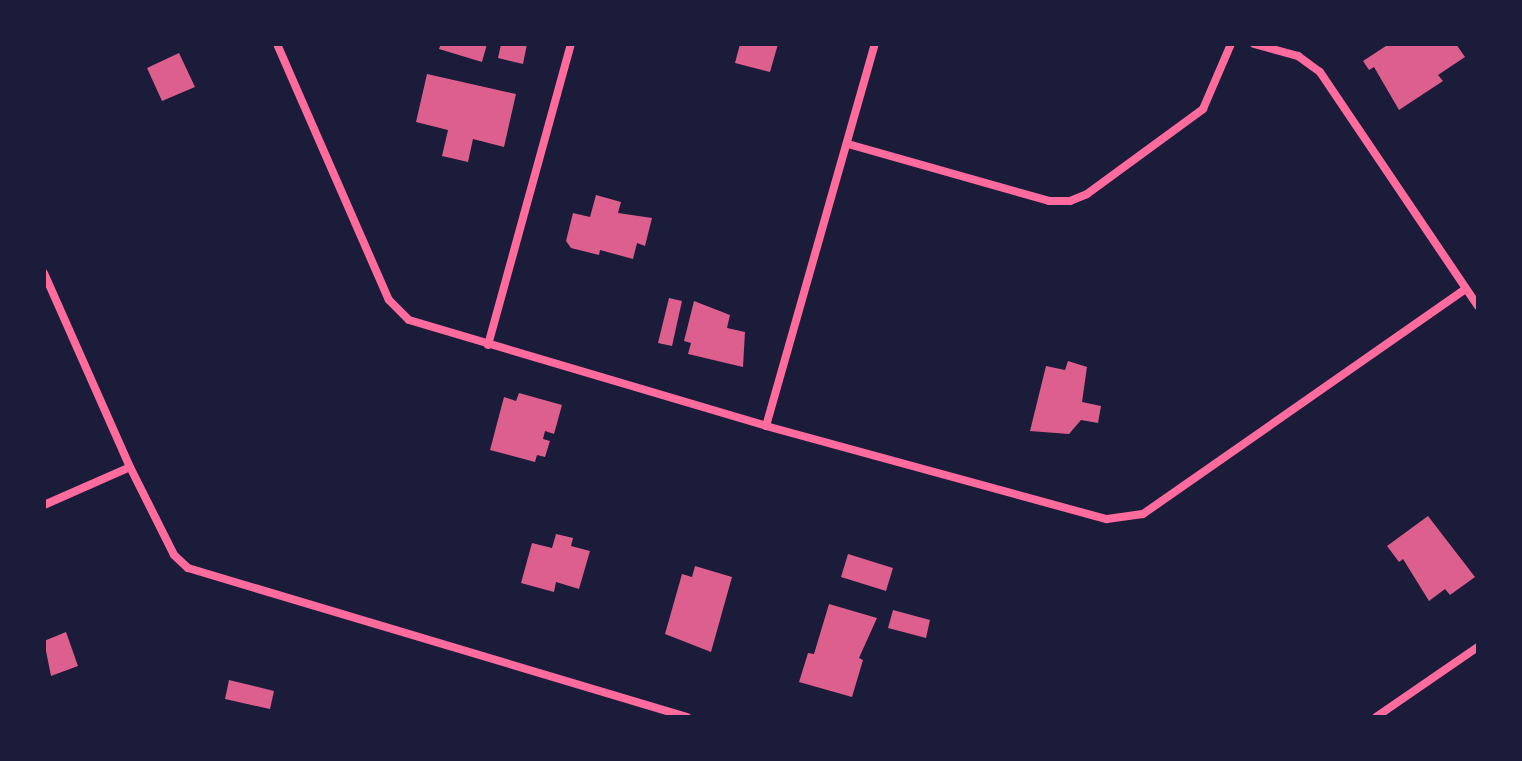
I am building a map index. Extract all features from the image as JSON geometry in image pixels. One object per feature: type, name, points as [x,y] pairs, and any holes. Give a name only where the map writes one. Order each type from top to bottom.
[{"type":"street","points":[[277,44],[389,300],[409,320],[766,426],[1107,519],[1127,519],[1143,514],[1465,289]]},
{"type":"street","points":[[488,345],[571,44]]},
{"type":"street","points":[[766,426],[875,44]]},
{"type":"street","points":[[848,144],[1049,201],[1070,201],[1203,109],[1231,44]]},
{"type":"street","points":[[1254,44],[1298,56],[1320,72],[1478,306]]},
{"type":"street","points":[[44,273],[130,467],[174,555],[206,576],[687,717]]},
{"type":"street","points":[[44,505],[130,467]]},
{"type":"street","points":[[1376,717],[1478,647]]},
{"type":"building","points":[[441,44],[487,44],[482,62],[439,49]]},
{"type":"building","points":[[501,44],[527,44],[523,64],[498,58]]},
{"type":"building","points":[[740,44],[778,44],[770,72],[735,63]]},
{"type":"building","points":[[1389,44],[1456,44],[1465,57],[1438,75],[1443,81],[1399,110],[1374,67],[1369,70],[1363,61]]},
{"type":"building","points":[[179,53],[195,87],[162,101],[147,68]]},
{"type":"building","points":[[427,74],[516,94],[504,147],[473,139],[468,162],[442,156],[448,130],[416,122]]},
{"type":"building","points":[[596,195],[621,202],[618,213],[652,218],[645,246],[637,243],[633,259],[600,250],[599,255],[571,248],[566,241],[573,213],[590,217]]},
{"type":"building","points":[[669,298],[682,301],[672,346],[658,343]]},
{"type":"building","points":[[694,301],[730,315],[727,328],[745,332],[743,367],[688,354],[691,343],[684,341]]},
{"type":"building","points":[[1068,361],[1087,367],[1082,402],[1101,406],[1098,423],[1081,420],[1069,434],[1030,431],[1046,366],[1065,370]]},
{"type":"building","points":[[519,393],[562,405],[554,434],[545,431],[543,439],[550,441],[545,457],[537,455],[535,462],[490,450],[504,397],[516,401]]},
{"type":"building","points":[[1428,516],[1475,577],[1450,595],[1445,589],[1429,601],[1403,559],[1399,562],[1387,546]]},
{"type":"building","points":[[556,534],[573,538],[571,546],[590,551],[579,589],[556,582],[554,592],[521,583],[532,543],[552,548]]},
{"type":"building","points":[[848,554],[893,568],[886,591],[841,577]]},
{"type":"building","points":[[695,566],[732,577],[711,652],[665,634],[682,574],[692,577]]},
{"type":"building","points":[[829,604],[877,618],[859,658],[863,660],[852,697],[799,682],[808,653],[814,654]]},
{"type":"building","points":[[893,610],[930,620],[926,638],[888,628]]},
{"type":"building","points":[[66,632],[78,666],[51,676],[44,641]]},
{"type":"building","points":[[229,680],[274,691],[270,709],[225,699]]}]
